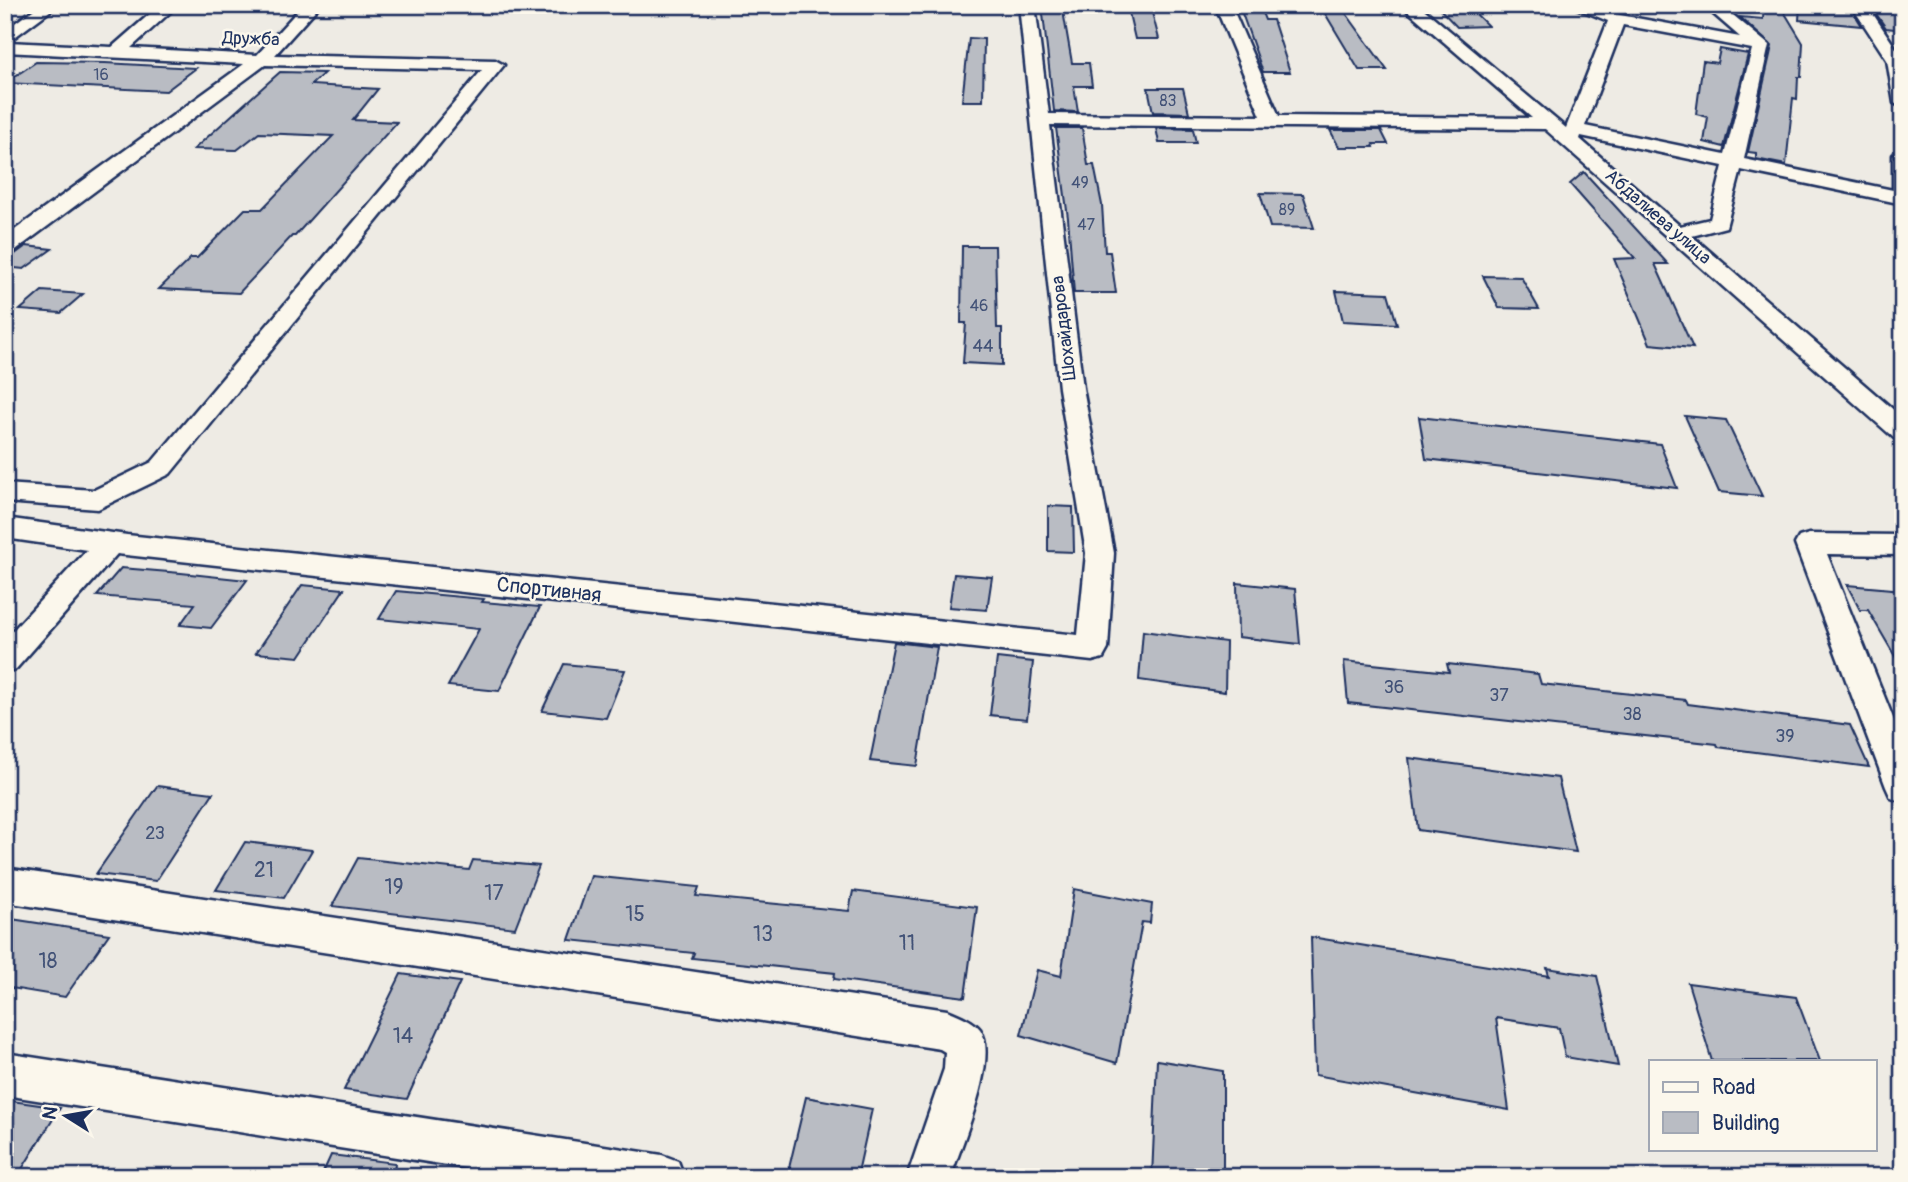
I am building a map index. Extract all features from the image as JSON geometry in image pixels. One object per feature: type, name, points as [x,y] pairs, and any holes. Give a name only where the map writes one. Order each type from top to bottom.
[{"type":"street","points":[[5,38],[50,5]]},
{"type":"street","points":[[116,52],[170,5]]},
{"type":"street","points":[[5,247],[261,60],[312,5]]},
{"type":"street","name":"Шохайдарова","points":[[1027,5],[1071,388],[1100,553],[1092,649]]},
{"type":"street","points":[[1223,5],[1273,122]]},
{"type":"street","name":"Абдалиева улица","points":[[1409,5],[1550,124],[1572,135],[1675,233],[1903,432]]},
{"type":"street","points":[[1577,5],[1617,19],[1761,45]]},
{"type":"street","points":[[1711,5],[1761,45]]},
{"type":"street","points":[[1859,5],[1895,60],[1903,103]]},
{"type":"street","points":[[1617,19],[1572,135],[1903,198],[1903,155]]},
{"type":"street","points":[[1675,233],[1719,223],[1761,45]]},
{"type":"street","name":"Дружба","points":[[5,47],[261,60],[495,65],[161,468],[98,500],[5,493]]},
{"type":"street","points":[[1041,120],[1550,124]]},
{"type":"street","name":"Спортивная","points":[[5,528],[111,542],[1092,649]]},
{"type":"street","points":[[5,660],[111,542]]},
{"type":"street","points":[[1903,545],[1809,544],[1903,787]]},
{"type":"street","points":[[5,886],[947,1030],[965,1042],[965,1069],[929,1177]]},
{"type":"street","points":[[5,1074],[662,1177]]},
{"type":"building","points":[[1042,5],[1062,5],[1072,63],[1089,63],[1092,86],[1074,86],[1078,112],[1054,111]]},
{"type":"building","points":[[1127,5],[1150,5],[1159,39],[1135,39]]},
{"type":"building","points":[[1239,5],[1259,5],[1265,20],[1273,20],[1290,72],[1263,72]]},
{"type":"building","points":[[1320,5],[1340,5],[1387,70],[1359,70]]},
{"type":"building","points":[[1436,5],[1467,5],[1488,26],[1457,27]]},
{"type":"building","points":[[1764,5],[1780,5],[1803,43],[1801,77],[1798,77],[1797,99],[1793,98],[1786,165],[1756,159],[1756,153],[1748,152],[1772,46],[1740,17],[1763,19]]},
{"type":"building","points":[[1800,5],[1849,5],[1862,26],[1799,20]]},
{"type":"building","points":[[1870,5],[1889,5],[1903,22],[1903,30],[1886,28]]},
{"type":"building","points":[[969,38],[984,39],[983,101],[962,101]]},
{"type":"building","points":[[1720,49],[1748,54],[1724,147],[1704,142],[1708,117],[1696,114],[1703,61],[1717,63]]},
{"type":"building","points":[[36,62],[196,68],[166,91],[5,83]]},
{"type":"building","points":[[280,72],[324,73],[311,85],[378,89],[353,120],[397,122],[295,236],[292,236],[239,293],[159,289],[191,258],[197,258],[245,209],[262,209],[333,136],[259,133],[237,150],[194,149]]},
{"type":"building","points":[[1148,88],[1183,88],[1189,113],[1153,112]]},
{"type":"building","points":[[1056,128],[1082,128],[1088,165],[1094,165],[1102,205],[1105,252],[1110,252],[1116,293],[1074,293],[1068,218]]},
{"type":"building","points":[[1156,128],[1193,129],[1196,143],[1159,143]]},
{"type":"building","points":[[1330,130],[1381,130],[1388,144],[1373,144],[1374,147],[1339,147]]},
{"type":"building","points":[[1584,172],[1668,264],[1655,264],[1693,348],[1650,344],[1614,259],[1635,258],[1570,184]]},
{"type":"building","points":[[1260,193],[1303,194],[1314,228],[1270,227]]},
{"type":"building","points":[[26,246],[52,249],[24,269],[5,267],[5,256],[15,254]]},
{"type":"building","points":[[962,246],[995,246],[997,328],[1002,328],[1002,365],[963,363],[966,323],[961,323]]},
{"type":"building","points":[[1483,276],[1521,277],[1539,309],[1499,308]]},
{"type":"building","points":[[42,291],[83,294],[61,313],[20,310]]},
{"type":"building","points":[[1336,291],[1388,293],[1397,324],[1343,321]]},
{"type":"building","points":[[1685,416],[1726,420],[1762,496],[1719,492]]},
{"type":"building","points":[[1419,417],[1660,444],[1677,488],[1426,459]]},
{"type":"building","points":[[1048,506],[1073,507],[1074,552],[1048,551]]},
{"type":"building","points":[[121,568],[247,580],[211,628],[180,625],[195,604],[97,596]]},
{"type":"building","points":[[954,574],[992,577],[987,610],[949,607]]},
{"type":"building","points":[[1237,583],[1295,589],[1300,644],[1238,637]]},
{"type":"building","points":[[302,585],[344,589],[299,657],[256,653]]},
{"type":"building","points":[[1847,585],[1903,590],[1903,670],[1868,610],[1860,610]]},
{"type":"building","points":[[396,591],[540,607],[499,691],[448,686],[479,629],[379,619]]},
{"type":"building","points":[[1143,631],[1226,642],[1225,692],[1139,680]]},
{"type":"building","points":[[894,642],[937,647],[917,766],[870,761]]},
{"type":"building","points":[[997,658],[1033,662],[1027,719],[990,715]]},
{"type":"building","points":[[1344,661],[1449,672],[1447,664],[1538,674],[1541,684],[1686,700],[1688,704],[1850,725],[1869,767],[1718,747],[1717,744],[1348,703]]},
{"type":"building","points":[[564,664],[625,670],[606,718],[542,711]]},
{"type":"building","points":[[1409,758],[1558,778],[1576,852],[1418,830]]},
{"type":"building","points":[[157,786],[213,793],[156,881],[96,874]]},
{"type":"building","points":[[245,842],[312,850],[284,898],[216,890]]},
{"type":"building","points":[[358,858],[469,870],[473,860],[539,866],[515,928],[332,906]]},
{"type":"building","points":[[591,876],[699,887],[696,896],[849,911],[853,891],[977,907],[965,997],[834,979],[835,973],[692,958],[694,953],[569,940]]},
{"type":"building","points":[[1074,889],[1152,904],[1150,923],[1142,922],[1117,1063],[1021,1035],[1037,970],[1061,976]]},
{"type":"building","points":[[5,918],[109,934],[65,997],[5,987]]},
{"type":"building","points":[[1311,937],[1549,976],[1547,968],[1597,976],[1618,1066],[1565,1057],[1559,1028],[1496,1018],[1509,1110],[1315,1075]]},
{"type":"building","points":[[401,974],[460,982],[407,1099],[344,1090]]},
{"type":"building","points":[[1688,983],[1796,997],[1820,1060],[1712,1060]]},
{"type":"building","points":[[1157,1060],[1223,1071],[1223,1177],[1152,1177]]},
{"type":"building","points":[[806,1097],[872,1109],[857,1177],[835,1177],[789,1168]]},
{"type":"building","points":[[5,1100],[60,1108],[17,1177],[5,1177]]},
{"type":"building","points":[[331,1155],[395,1163],[394,1177],[321,1177]]}]
